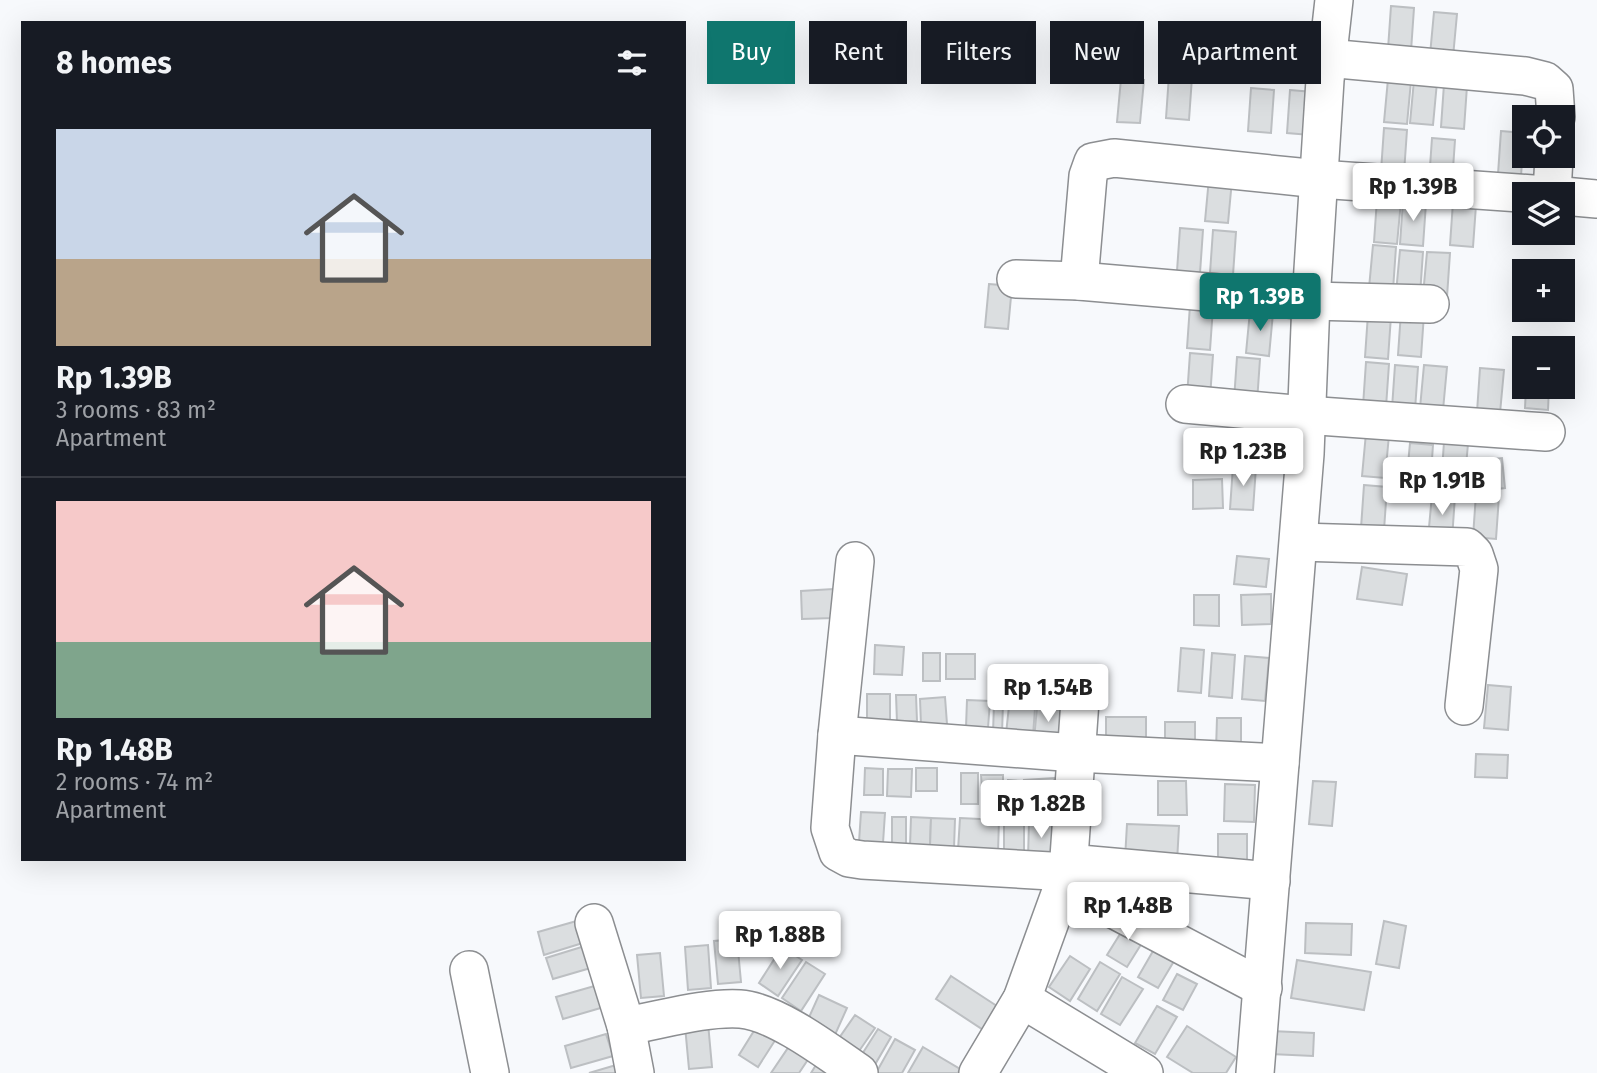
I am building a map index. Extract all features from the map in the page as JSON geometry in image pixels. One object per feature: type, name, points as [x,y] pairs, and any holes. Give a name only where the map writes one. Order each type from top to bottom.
[{"type":"street","points":[[1255,1073],[1299,542],[1311,302],[1327,58],[1334,0]]},
{"type":"street","points":[[1327,58],[1525,76],[1545,81],[1554,89],[1555,105]]},
{"type":"street","points":[[1079,281],[1088,176],[1093,162],[1114,158],[1319,179],[1512,193]]},
{"type":"street","points":[[1575,197],[1597,199]]},
{"type":"street","points":[[1016,279],[1079,281],[1311,302],[1430,303]]},
{"type":"street","points":[[1185,404],[1546,432]]},
{"type":"street","points":[[1299,542],[1467,547],[1474,554],[1479,569],[1464,706]]},
{"type":"street","points":[[855,561],[830,828],[838,852],[849,858],[862,860],[1271,881]]},
{"type":"street","points":[[978,1073],[1022,999],[1067,872],[1081,686]]},
{"type":"street","points":[[837,735],[1076,753],[1280,763]]},
{"type":"street","points":[[1067,872],[1263,988]]},
{"type":"street","points":[[594,923],[626,1027],[635,1073]]},
{"type":"street","points":[[468,970],[490,1073]]},
{"type":"street","points":[[1022,999],[1128,1069]]},
{"type":"street","points":[[626,1027],[706,1012],[740,1009],[758,1013],[780,1023],[859,1073]]},
{"type":"building","points":[[1391,6],[1414,8],[1411,51],[1388,49]]},
{"type":"building","points":[[1434,12],[1457,14],[1453,57],[1430,55]]},
{"type":"building","points":[[1388,79],[1411,81],[1407,124],[1384,122]]},
{"type":"building","points":[[1414,80],[1437,82],[1433,125],[1410,123]]},
{"type":"building","points":[[1121,84],[1144,84],[1140,123],[1117,122]]},
{"type":"building","points":[[1168,84],[1192,84],[1189,120],[1166,118]]},
{"type":"building","points":[[1444,84],[1467,86],[1464,129],[1441,127]]},
{"type":"building","points":[[1251,88],[1274,90],[1271,133],[1248,131]]},
{"type":"building","points":[[1290,90],[1313,92],[1310,135],[1287,133]]},
{"type":"building","points":[[1384,128],[1407,130],[1404,173],[1381,171]]},
{"type":"building","points":[[1501,131],[1512,132],[1512,168],[1522,168],[1521,176],[1498,174]]},
{"type":"building","points":[[1432,138],[1455,140],[1452,183],[1429,181]]},
{"type":"building","points":[[1209,178],[1232,180],[1228,223],[1205,221]]},
{"type":"building","points":[[1377,199],[1401,201],[1397,244],[1374,242]]},
{"type":"building","points":[[1403,201],[1426,203],[1423,246],[1400,244]]},
{"type":"building","points":[[1453,202],[1476,205],[1473,247],[1450,245]]},
{"type":"building","points":[[1180,228],[1203,230],[1200,273],[1177,271]]},
{"type":"building","points":[[1213,230],[1236,232],[1233,275],[1210,273]]},
{"type":"building","points":[[1373,245],[1396,247],[1393,290],[1369,288]]},
{"type":"building","points":[[1400,250],[1423,252],[1420,295],[1396,293]]},
{"type":"building","points":[[1427,252],[1450,253],[1447,297],[1423,295]]},
{"type":"building","points":[[989,284],[1012,286],[1008,329],[985,327]]},
{"type":"building","points":[[1190,305],[1213,307],[1210,350],[1187,348]]},
{"type":"building","points":[[1250,311],[1273,313],[1269,356],[1246,353]]},
{"type":"building","points":[[1401,312],[1424,314],[1421,357],[1398,355]]},
{"type":"building","points":[[1368,314],[1391,316],[1388,359],[1365,357]]},
{"type":"building","points":[[1190,353],[1213,355],[1210,398],[1187,397]]},
{"type":"building","points":[[1237,357],[1260,359],[1257,402],[1234,400]]},
{"type":"building","points":[[1366,362],[1389,364],[1386,407],[1363,406]]},
{"type":"building","points":[[1395,365],[1418,367],[1415,410],[1392,408]]},
{"type":"building","points":[[1424,365],[1447,367],[1443,410],[1420,408]]},
{"type":"building","points":[[1480,368],[1504,370],[1500,413],[1477,412]]},
{"type":"building","points":[[1525,399],[1548,399],[1548,410],[1525,408]]},
{"type":"building","points":[[1366,433],[1389,435],[1385,478],[1362,476]]},
{"type":"building","points":[[1444,442],[1468,444],[1464,487],[1441,485]]},
{"type":"building","points":[[1410,443],[1433,445],[1430,488],[1406,486]]},
{"type":"building","points":[[1502,458],[1505,488],[1480,491],[1476,461]]},
{"type":"building","points":[[1233,466],[1256,467],[1253,510],[1230,509]]},
{"type":"building","points":[[1222,479],[1223,508],[1193,509],[1193,480]]},
{"type":"building","points":[[1364,485],[1387,487],[1384,530],[1361,528]]},
{"type":"building","points":[[1476,494],[1499,496],[1496,539],[1473,537]]},
{"type":"building","points":[[1432,495],[1455,496],[1452,539],[1428,538]]},
{"type":"building","points":[[1237,556],[1269,559],[1266,587],[1234,584]]},
{"type":"building","points":[[1362,567],[1407,574],[1402,605],[1357,599]]},
{"type":"building","points":[[833,589],[834,618],[802,619],[801,591]]},
{"type":"building","points":[[1271,594],[1271,624],[1242,625],[1241,595]]},
{"type":"building","points":[[1194,595],[1219,595],[1219,626],[1194,625]]},
{"type":"building","points":[[875,645],[904,647],[902,675],[874,674]]},
{"type":"building","points":[[1181,648],[1204,650],[1201,693],[1178,691]]},
{"type":"building","points":[[923,653],[940,653],[940,681],[923,681]]},
{"type":"building","points":[[1212,653],[1235,655],[1232,698],[1209,696]]},
{"type":"building","points":[[946,654],[975,654],[975,679],[946,679]]},
{"type":"building","points":[[1245,656],[1269,658],[1265,701],[1242,699]]},
{"type":"building","points":[[1488,685],[1511,687],[1508,730],[1484,728]]},
{"type":"building","points":[[867,694],[890,694],[890,722],[867,721]]},
{"type":"building","points":[[896,695],[916,695],[917,721],[897,722]]},
{"type":"building","points":[[945,697],[947,724],[921,725],[920,699]]},
{"type":"building","points":[[967,700],[990,701],[988,728],[966,727]]},
{"type":"building","points":[[994,703],[1003,703],[1002,734],[993,733]]},
{"type":"building","points":[[1009,706],[1035,708],[1033,736],[1006,734]]},
{"type":"building","points":[[1037,708],[1062,710],[1059,741],[1034,739]]},
{"type":"building","points":[[1106,717],[1146,717],[1146,749],[1106,748]]},
{"type":"building","points":[[1217,718],[1241,718],[1241,750],[1216,750]]},
{"type":"building","points":[[1165,722],[1195,722],[1195,752],[1165,752]]},
{"type":"building","points":[[1476,754],[1508,755],[1507,778],[1475,777]]},
{"type":"building","points":[[865,768],[883,769],[883,795],[864,795]]},
{"type":"building","points":[[916,768],[937,768],[937,791],[916,791]]},
{"type":"building","points":[[888,769],[912,769],[911,797],[887,796]]},
{"type":"building","points":[[961,773],[978,773],[978,804],[961,804]]},
{"type":"building","points":[[981,775],[1003,775],[1003,803],[983,804]]},
{"type":"building","points":[[1054,778],[1056,805],[1026,807],[1024,780]]},
{"type":"building","points":[[1008,780],[1020,781],[1020,806],[1007,805]]},
{"type":"building","points":[[1158,781],[1186,781],[1187,815],[1158,815]]},
{"type":"building","points":[[1313,781],[1336,782],[1332,826],[1309,824]]},
{"type":"building","points":[[1225,784],[1255,785],[1254,822],[1224,821]]},
{"type":"building","points":[[861,812],[885,813],[883,843],[859,842]]},
{"type":"building","points":[[892,817],[906,817],[906,846],[892,846]]},
{"type":"building","points":[[911,817],[931,818],[930,847],[910,846]]},
{"type":"building","points":[[931,818],[955,819],[954,848],[930,847]]},
{"type":"building","points":[[960,818],[999,820],[998,852],[958,850]]},
{"type":"building","points":[[1029,821],[1053,822],[1052,859],[1028,858]]},
{"type":"building","points":[[1004,822],[1024,822],[1024,857],[1004,856]]},
{"type":"building","points":[[1127,824],[1179,826],[1177,862],[1125,859]]},
{"type":"building","points":[[1218,834],[1247,834],[1247,861],[1218,861]]},
{"type":"building","points":[[1130,918],[1150,930],[1127,967],[1107,955]]},
{"type":"building","points":[[580,920],[586,942],[544,955],[538,932]]},
{"type":"building","points":[[1384,921],[1406,926],[1399,968],[1376,964]]},
{"type":"building","points":[[1306,923],[1352,924],[1351,955],[1305,953]]},
{"type":"building","points":[[737,939],[741,982],[718,984],[714,941]]},
{"type":"building","points":[[1160,939],[1180,951],[1158,988],[1138,977]]},
{"type":"building","points":[[588,945],[594,967],[553,979],[546,958]]},
{"type":"building","points":[[708,945],[711,988],[688,990],[685,947]]},
{"type":"building","points":[[782,947],[802,960],[778,996],[759,983]]},
{"type":"building","points":[[660,953],[664,996],[641,998],[637,955]]},
{"type":"building","points":[[1070,956],[1090,969],[1070,1001],[1049,987]]},
{"type":"building","points":[[1297,960],[1371,972],[1364,1010],[1291,998]]},
{"type":"building","points":[[806,962],[825,974],[801,1011],[782,998]]},
{"type":"building","points":[[1100,962],[1120,974],[1097,1011],[1078,999]]},
{"type":"building","points":[[1177,974],[1197,984],[1183,1010],[1163,1000]]},
{"type":"building","points":[[951,976],[1003,1010],[988,1033],[936,999]]},
{"type":"building","points":[[1122,977],[1143,989],[1120,1025],[1101,1014]]},
{"type":"building","points":[[598,985],[604,1007],[563,1019],[556,997]]},
{"type":"building","points":[[819,995],[847,1008],[834,1037],[806,1024]]},
{"type":"building","points":[[1157,1006],[1177,1017],[1155,1054],[1135,1043]]},
{"type":"building","points":[[855,1015],[875,1028],[857,1054],[837,1041]]},
{"type":"building","points":[[762,1018],[781,1031],[758,1067],[739,1055]]},
{"type":"building","points":[[708,1023],[712,1067],[689,1069],[685,1026]]},
{"type":"building","points":[[1187,1026],[1236,1057],[1226,1073],[1193,1073],[1167,1057]]},
{"type":"building","points":[[878,1029],[891,1037],[873,1068],[859,1059]]},
{"type":"building","points":[[1271,1031],[1314,1033],[1313,1056],[1270,1054]]},
{"type":"building","points":[[606,1034],[613,1056],[571,1068],[565,1046]]},
{"type":"building","points":[[794,1039],[813,1052],[799,1073],[771,1073]]},
{"type":"building","points":[[895,1039],[915,1050],[902,1073],[876,1073]]},
{"type":"building","points":[[923,1047],[960,1069],[958,1073],[908,1073]]},
{"type":"building","points":[[821,1057],[838,1073],[811,1073]]},
{"type":"building","points":[[616,1065],[618,1073],[589,1073]]}]
